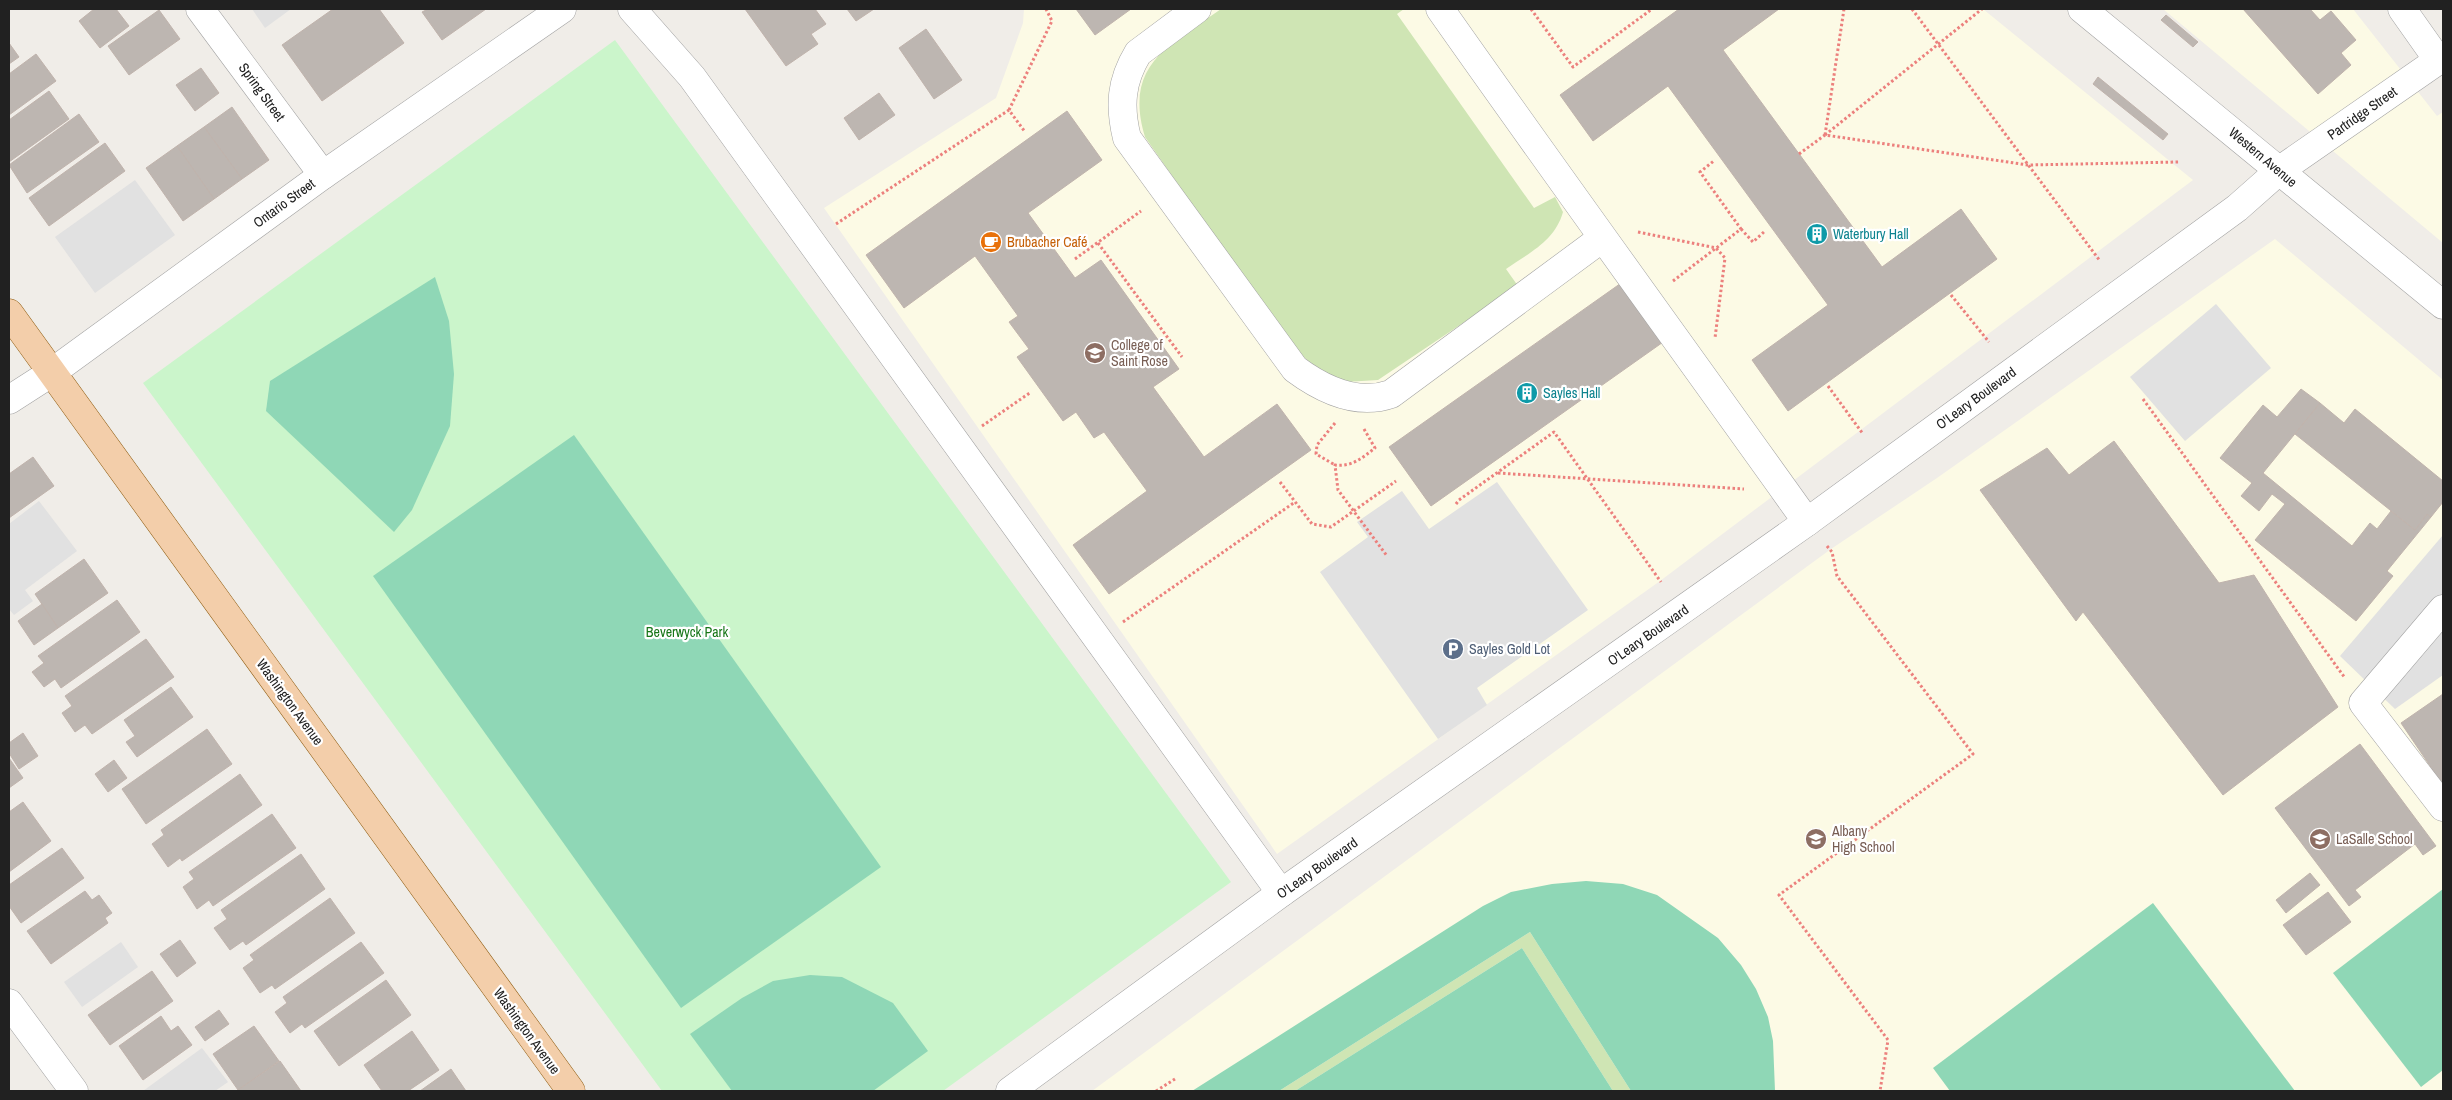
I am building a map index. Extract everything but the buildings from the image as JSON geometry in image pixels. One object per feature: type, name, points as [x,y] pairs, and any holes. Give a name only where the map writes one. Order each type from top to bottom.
[{"type":"main road","name":"Washington Avenue","points":[[9,313],[571,1091]]},
{"type":"street","name":"Spring Street","points":[[200,9],[323,175]]},
{"type":"street","name":"Ontario Street","points":[[9,400],[51,373],[323,175],[562,9]]},
{"type":"street","points":[[632,9],[692,77],[1281,893]]},
{"type":"street","points":[[1198,9],[1138,53],[1125,78],[1122,93],[1123,123],[1128,138],[1295,369],[1324,388],[1343,394],[1380,398],[1391,394],[1601,239]]},
{"type":"street","points":[[1440,9],[1601,239],[1647,299],[1807,522]]},
{"type":"street","name":"Western Avenue","points":[[2082,9],[2443,305]]},
{"type":"street","points":[[2402,9],[2441,59]]},
{"type":"street","name":"Partridge Street","points":[[2280,170],[2441,59]]},
{"type":"street","name":"O'Leary Boulevard","points":[[1010,1091],[1281,893],[1807,522],[2236,208],[2280,170]]},
{"type":"street","points":[[2443,609],[2363,703],[2443,807]]},
{"type":"street","points":[[9,1004],[74,1091]]},
{"type":"path","points":[[811,241],[1009,110],[1052,21],[1046,9]]},
{"type":"path","points":[[1531,9],[1573,67],[1652,9]]},
{"type":"path","points":[[1825,136],[1844,9]]},
{"type":"path","points":[[1912,9],[2100,261]]},
{"type":"path","points":[[1799,154],[1825,136],[1982,9]]},
{"type":"path","points":[[1009,110],[1025,132]]},
{"type":"path","points":[[1825,136],[2028,165],[2178,162]]},
{"type":"path","points":[[1715,160],[1700,172],[1753,242],[1765,231]]},
{"type":"path","points":[[1075,259],[1166,192]]},
{"type":"path","points":[[1601,239],[1614,228],[1716,248],[1725,258],[1714,340]]},
{"type":"path","points":[[1668,284],[1742,229]]},
{"type":"path","points":[[1098,243],[1182,357]]},
{"type":"path","points":[[1951,295],[1989,342]]},
{"type":"path","points":[[1828,386],[1863,434]]},
{"type":"path","points":[[957,445],[1031,392]]},
{"type":"path","points":[[1343,394],[1375,448],[1357,462],[1344,466],[1335,465],[1316,454],[1317,445],[1338,419],[1343,394]]},
{"type":"path","points":[[2143,399],[2363,703]]},
{"type":"path","points":[[1456,504],[1554,432],[1661,582]]},
{"type":"path","points":[[1335,465],[1338,490],[1387,556]]},
{"type":"path","points":[[1498,472],[1785,491]]},
{"type":"path","points":[[1280,482],[1312,524],[1331,527],[1396,481]]},
{"type":"path","points":[[1098,639],[1295,502]]},
{"type":"path","points":[[1827,546],[1832,552],[1837,576],[1972,754],[1779,895],[1888,1040],[1880,1091]]},
{"type":"path","points":[[1156,1091],[1175,1079]]},
{"type":"shaded area","points":[[252,9],[291,9],[265,28]]},
{"type":"shaded area","points":[[1024,9],[1983,9],[2193,180],[1660,581],[1277,854],[824,208],[996,98],[1023,23]]},
{"type":"shaded area","points":[[2163,9],[2353,9],[2437,116],[2443,112],[2443,243]]},
{"type":"shaded area","points":[[135,180],[175,235],[95,293],[55,237]]},
{"type":"shaded area","name":"Albany High School","points":[[2275,239],[2443,380],[2443,1091],[1092,1091],[1831,549],[1937,478]]},
{"type":"shaded area","points":[[2216,304],[2271,368],[2185,441],[2130,377]]},
{"type":"shaded area","name":"Sayles Gold Lot","points":[[1497,482],[1588,610],[1477,688],[1487,705],[1438,739],[1320,572],[1368,537],[1357,522],[1402,491],[1429,529]]},
{"type":"shaded area","points":[[39,501],[77,551],[25,590],[33,601],[14,615],[9,609],[9,524]]},
{"type":"shaded area","points":[[2443,535],[2443,675],[2395,709],[2340,656]]},
{"type":"shaded area","points":[[121,942],[138,967],[82,1007],[64,982]]},
{"type":"shaded area","points":[[202,1048],[228,1082],[215,1091],[143,1091]]},
{"type":"green space","points":[[1221,9],[1404,9],[1397,14],[1534,208],[1555,197],[1563,212],[1548,239],[1506,269],[1518,286],[1378,380],[1345,382],[1322,373],[1290,345],[1145,137],[1140,112],[1140,91],[1146,74],[1156,59],[1169,46]]},
{"type":"green space","name":"Beverwyck Park","points":[[615,40],[1231,882],[943,1091],[662,1091],[143,383]]},
{"type":"green space","points":[[435,277],[449,321],[454,374],[450,426],[412,510],[394,532],[266,411],[270,381]]},
{"type":"green space","points":[[574,435],[881,867],[681,1008],[373,576]]},
{"type":"green space","points":[[1586,881],[1623,884],[1657,895],[1718,938],[1741,965],[1756,989],[1768,1017],[1773,1041],[1775,1091],[1631,1091],[1530,932],[1279,1091],[1192,1091],[1483,906],[1511,892],[1552,884]]},
{"type":"green space","points":[[2443,889],[2443,1070],[2421,1087],[2333,973]]},
{"type":"green space","points":[[2153,903],[2295,1091],[1950,1091],[1933,1068]]},
{"type":"green space","points":[[1530,932],[1631,1091],[1613,1091],[1522,948],[1295,1091],[1279,1091]]},
{"type":"green space","points":[[1522,948],[1613,1091],[1295,1091]]},
{"type":"green space","points":[[810,975],[842,977],[893,1003],[928,1051],[873,1091],[732,1091],[690,1034],[742,998],[773,981]]},
{"type":"place","name":"Waterbury Hall","points":[[1817,234]]},
{"type":"place","name":"Brubacher Café","points":[[991,242]]},
{"type":"place","name":"College of Saint Rose","points":[[1095,353]]},
{"type":"place","name":"Sayles Hall","points":[[1527,393]]},
{"type":"place","name":"Sayles Gold Lot","points":[[1453,649]]},
{"type":"place","name":"Albany High School","points":[[1816,839]]},
{"type":"place","name":"LaSalle School","points":[[2320,839]]}]
